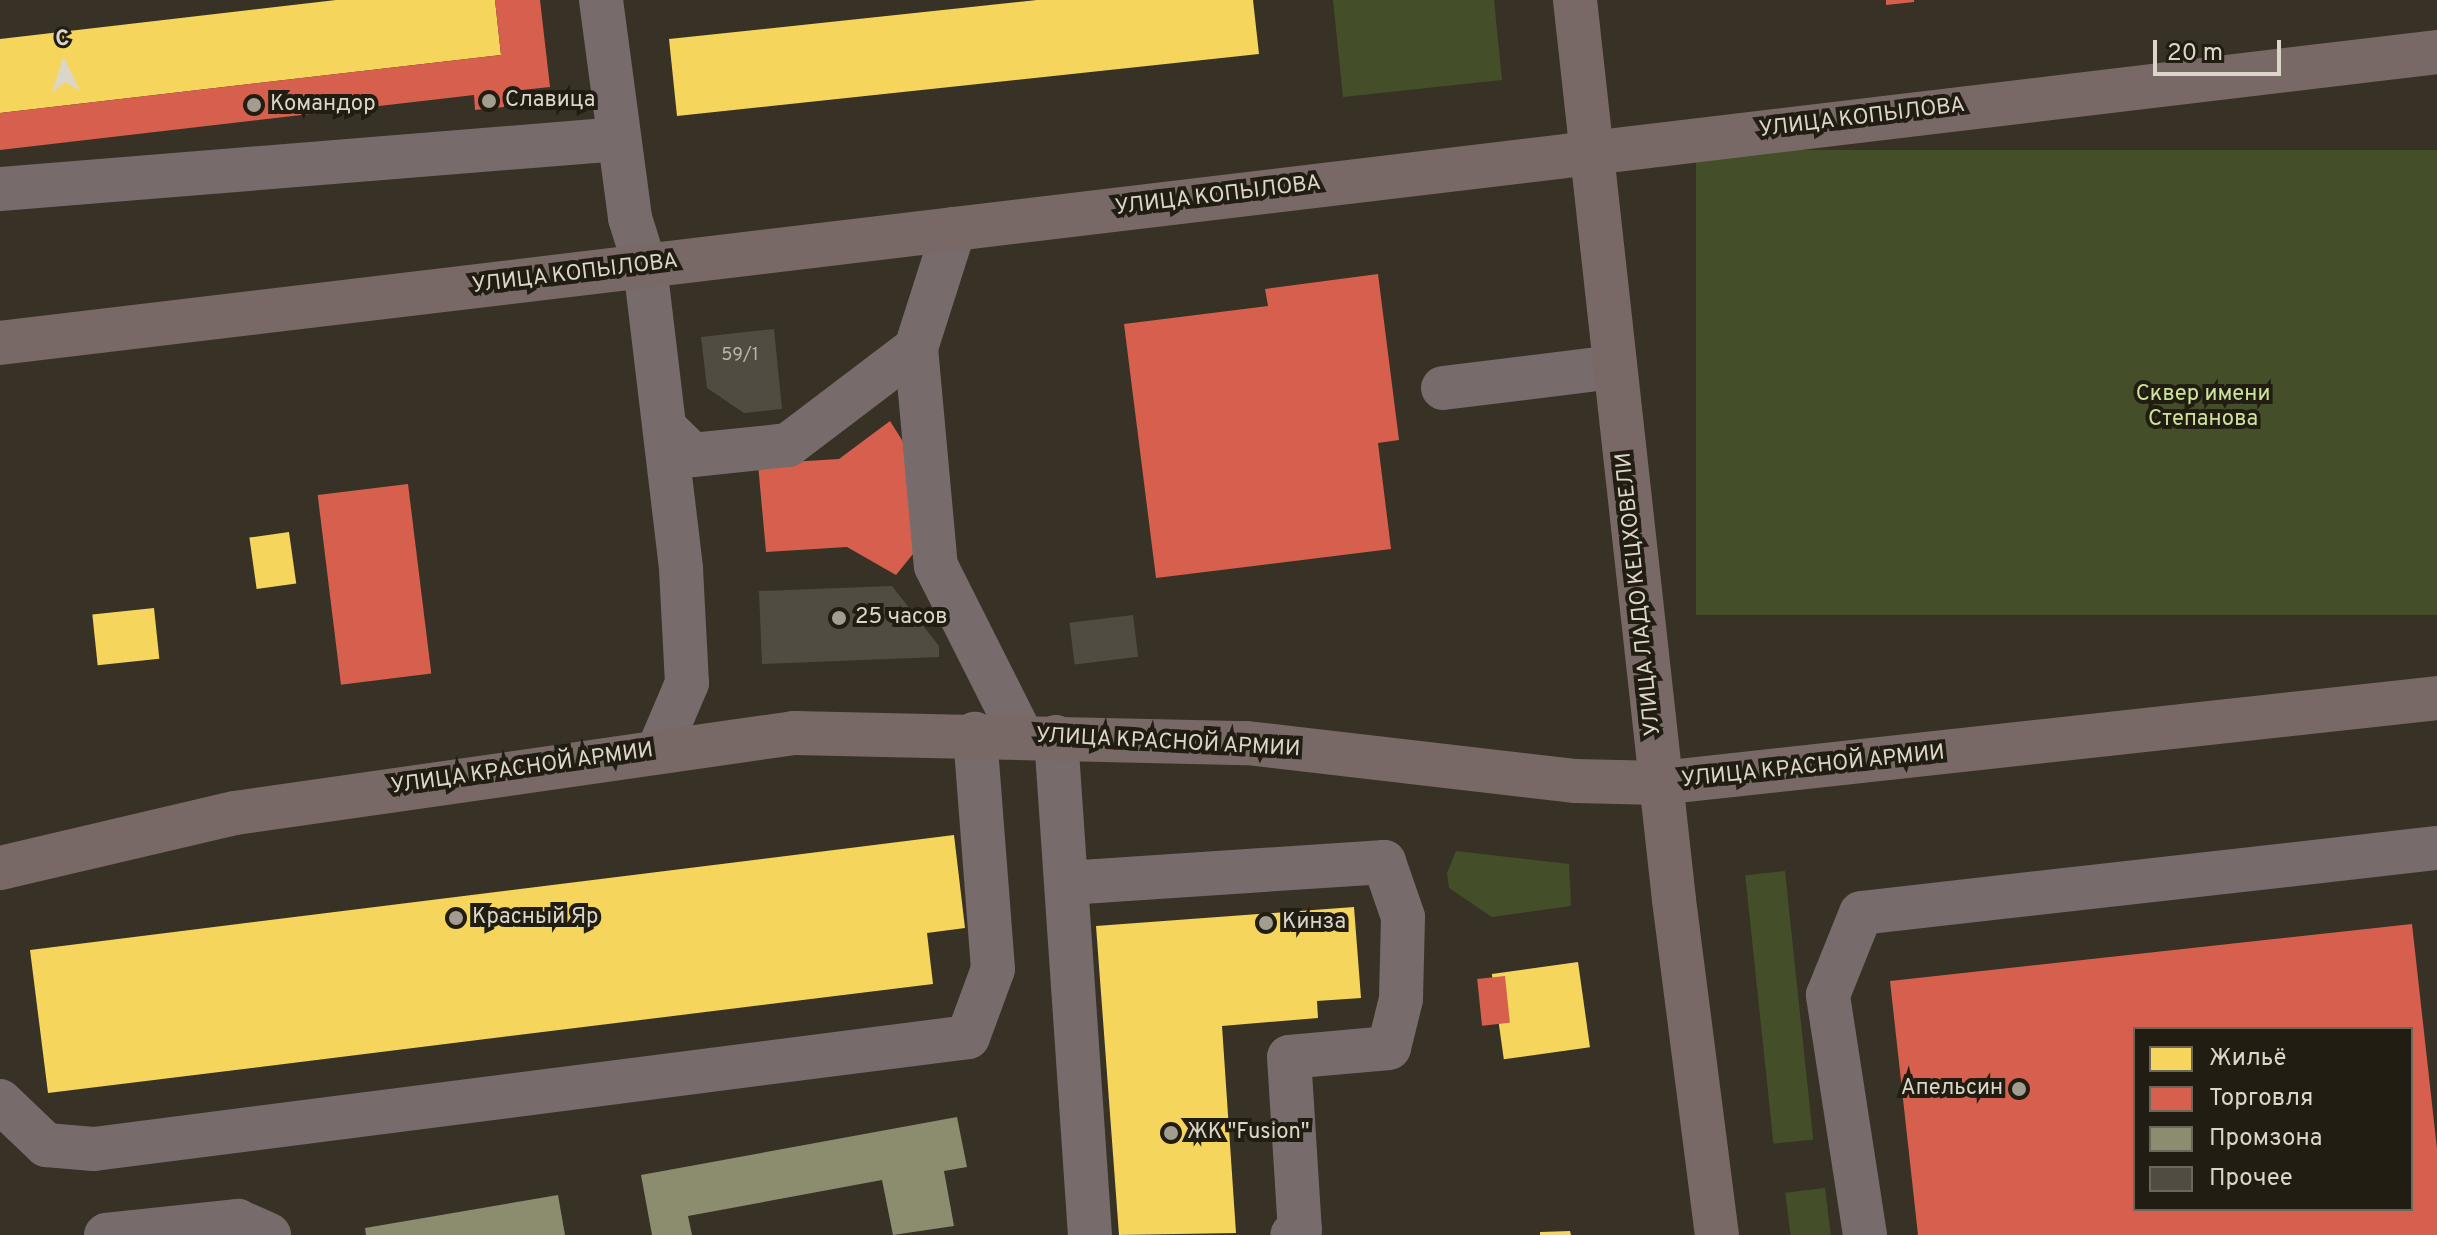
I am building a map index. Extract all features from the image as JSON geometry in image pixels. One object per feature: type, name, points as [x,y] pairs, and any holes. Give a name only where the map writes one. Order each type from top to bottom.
[{"type":"main road","name":"УЛИЦА ЛАДО КЕЦХОВЕЛИ","points":[[1575,0],[1594,152],[1614,367],[1660,783],[1717,1235]]},
{"type":"main road","name":"УЛИЦА КОПЫЛОВА","points":[[0,343],[2437,52]]},
{"type":"main road","name":"УЛИЦА КРАСНОЙ АРМИИ","points":[[0,868],[235,813],[659,749],[794,733],[975,734],[1247,743],[1576,781],[1660,783],[2437,698]]},
{"type":"lane","points":[[601,0],[630,218],[645,266],[666,429],[687,683],[659,749]]},
{"type":"lane","points":[[0,189],[619,139]]},
{"type":"lane","points":[[954,229],[916,348],[936,566],[1038,736],[1067,883],[1090,1235]]},
{"type":"lane","points":[[666,429],[693,455],[788,445],[916,348]]},
{"type":"lane","points":[[1443,388],[1614,367]]},
{"type":"lane","points":[[0,1101],[46,1145],[94,1149],[968,1037],[993,969],[975,734]]},
{"type":"lane","points":[[1865,1235],[1828,995],[1861,913],[2437,848]]},
{"type":"lane","points":[[1067,883],[1384,862],[1403,917],[1401,999],[1389,1048],[1289,1057],[1300,1230],[1292,1235]]},
{"type":"lane","points":[[106,1235],[238,1221],[269,1235]]},
{"type":"green space","points":[[1333,0],[1494,0],[1502,80],[1343,97]]},
{"type":"green space","name":"Сквер имени Степанова","points":[[1696,150],[2437,150],[2437,615],[1696,615]]},
{"type":"green space","points":[[1456,851],[1569,864],[1571,906],[1492,917],[1449,888],[1447,873]]},
{"type":"green space","points":[[1785,871],[1813,1140],[1773,1144],[1745,875]]},
{"type":"green space","points":[[1825,1188],[1831,1235],[1790,1235],[1785,1193]]},
{"type":"building: Жильё","points":[[336,0],[495,0],[501,55],[0,113],[0,39]]},
{"type":"building: Жильё","points":[[1037,0],[1253,0],[1259,54],[677,116],[669,39]]},
{"type":"building: Жильё","points":[[289,532],[296,583],[257,589],[249,538]]},
{"type":"building: Жильё","points":[[154,608],[159,659],[98,665],[92,614]]},
{"type":"building: Жильё","points":[[954,835],[965,928],[927,933],[933,984],[48,1093],[30,950]]},
{"type":"building: Жильё","name":"ЖК \"Fusion\"","points":[[1354,907],[1361,998],[1317,1001],[1318,1018],[1222,1026],[1236,1233],[1119,1235],[1096,926]]},
{"type":"building: Жильё","points":[[1578,962],[1590,1047],[1504,1059],[1492,974]]},
{"type":"building: Жильё","points":[[1570,1231],[1571,1235],[1540,1235],[1540,1232]]},
{"type":"building: Торговля","points":[[495,0],[540,0],[550,87],[503,92],[504,107],[475,110],[474,95],[0,150],[0,113],[501,55]]},
{"type":"building: Торговля","points":[[1886,0],[1914,0],[1914,2],[1886,5]]},
{"type":"building: Торговля","points":[[1378,274],[1399,440],[1378,443],[1391,549],[1156,578],[1124,324],[1268,306],[1265,289]]},
{"type":"building: Торговля","name":"25 часов","points":[[890,421],[907,448],[917,549],[896,575],[847,547],[766,552],[758,464],[839,459]]},
{"type":"building: Торговля","points":[[408,484],[431,674],[341,685],[318,495]]},
{"type":"building: Торговля","name":"Апельсин","points":[[2412,924],[2437,1149],[2437,1235],[1918,1235],[1890,981]]},
{"type":"building: Торговля","points":[[1505,976],[1510,1023],[1482,1026],[1477,979]]},
{"type":"building: Промзона","points":[[957,1117],[967,1167],[944,1171],[954,1226],[893,1235],[882,1180],[688,1216],[692,1235],[652,1235],[641,1175]]},
{"type":"building: Промзона","points":[[558,1195],[565,1235],[366,1235],[365,1228]]},
{"type":"building: Прочее","points":[[774,329],[782,409],[744,413],[707,388],[701,337]]},
{"type":"building: Прочее","name":"25 часов","points":[[892,586],[939,646],[939,657],[762,664],[759,591]]},
{"type":"building: Прочее","points":[[1133,615],[1138,657],[1075,664],[1069,623]]},
{"type":"place","name":"Славица","points":[[489,101]]},
{"type":"place","name":"Командор","points":[[254,105]]},
{"type":"place","name":"25 часов","points":[[839,618]]},
{"type":"place","name":"Красный Яр","points":[[456,918]]},
{"type":"place","name":"Кинза","points":[[1266,923]]},
{"type":"place","name":"Апельсин","points":[[2019,1089]]},
{"type":"place","name":"ЖК \"Fusion\"","points":[[1171,1133]]}]
